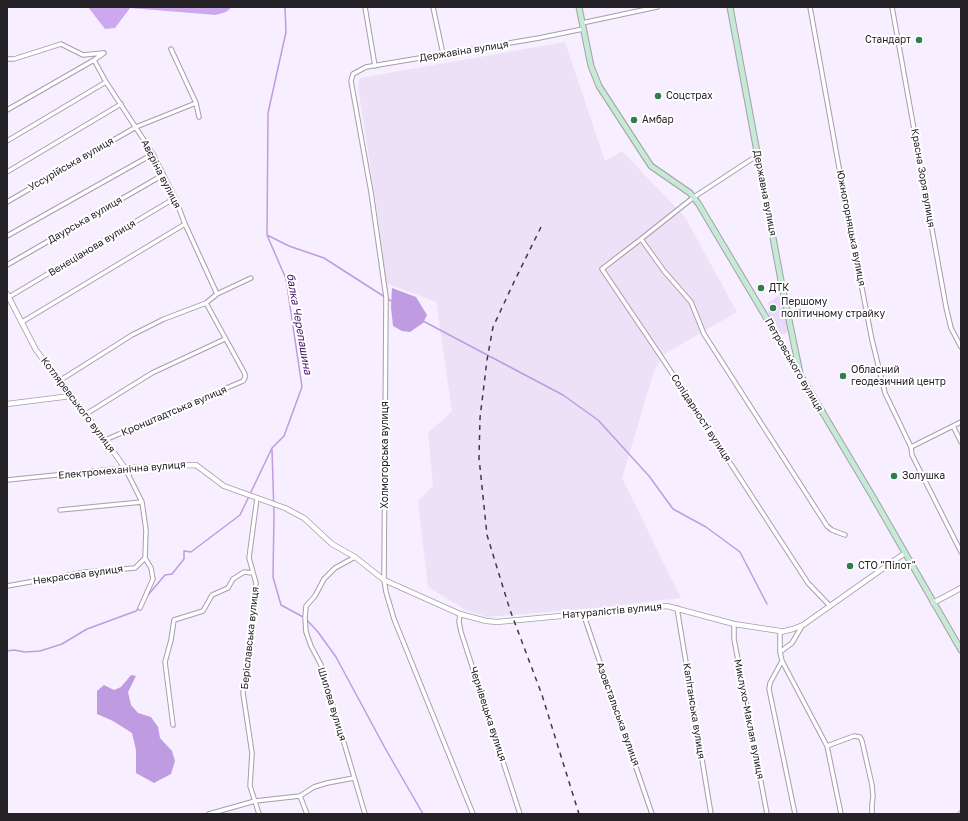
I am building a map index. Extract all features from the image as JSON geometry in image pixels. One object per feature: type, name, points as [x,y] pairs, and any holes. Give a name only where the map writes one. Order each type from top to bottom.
[{"type":"main road","name":"Петровського вулиця","points":[[579,7],[594,76],[598,86],[642,154],[653,168],[694,197],[906,553],[961,650]]},
{"type":"main road","name":"Державна вулиця","points":[[730,7],[782,286],[802,378]]},
{"type":"street","points":[[365,7],[375,66]]},
{"type":"street","points":[[433,7],[443,54]]},
{"type":"street","points":[[582,23],[655,7]]},
{"type":"street","name":"Южногорняцька вулиця","points":[[810,7],[872,340],[885,393],[910,447],[912,455],[961,552]]},
{"type":"street","name":"Красна Зоря вулиця","points":[[892,7],[946,307],[951,328],[961,346]]},
{"type":"street","name":"Державіна вулиця","points":[[351,81],[353,74],[366,67],[539,38],[583,29]]},
{"type":"street","points":[[7,58],[14,59],[61,44],[82,56],[104,53],[7,110]]},
{"type":"street","points":[[171,49],[196,103],[199,117]]},
{"type":"street","name":"Авєріна вулиця","points":[[94,60],[106,82],[153,154],[175,198],[185,224],[217,294]]},
{"type":"street","name":"Холмогорська вулиця","points":[[351,81],[371,192],[386,297],[384,580],[394,619],[473,814]]},
{"type":"street","points":[[7,140],[106,82]]},
{"type":"street","name":"Уссурійська вулиця","points":[[7,202],[136,127],[196,103]]},
{"type":"street","points":[[7,172],[121,104]]},
{"type":"street","points":[[7,236],[153,154]]},
{"type":"street","name":"Солідарності вулиця","points":[[758,155],[694,197],[602,268],[669,368],[808,583],[830,606]]},
{"type":"street","name":"Даурська вулиця","points":[[7,265],[163,175]]},
{"type":"street","name":"Венеціанова вулиця","points":[[8,296],[175,198]]},
{"type":"street","points":[[22,322],[185,224]]},
{"type":"street","points":[[641,239],[664,271],[691,302],[704,334],[827,526],[845,536]]},
{"type":"street","points":[[59,381],[132,335],[164,319],[206,303],[217,294],[251,278]]},
{"type":"street","name":"Котляревського вулиця","points":[[8,296],[36,350],[106,440],[125,468],[142,502],[146,530],[145,558],[151,568],[153,579],[140,608]]},
{"type":"street","points":[[86,414],[152,373],[225,339],[206,303]]},
{"type":"street","name":"Кронштадтська вулиця","points":[[106,440],[243,381],[245,374],[225,339]]},
{"type":"street","points":[[7,404],[71,396]]},
{"type":"street","points":[[910,447],[961,422]]},
{"type":"street","points":[[953,426],[961,442]]},
{"type":"street","name":"Електромеханічна вулиця","points":[[7,480],[125,468],[194,464],[224,486],[285,508],[304,518],[332,544],[355,558]]},
{"type":"street","name":"Беріславська вулиця","points":[[257,498],[249,558],[256,583],[250,645],[243,693],[252,753],[250,786],[259,814]]},
{"type":"street","points":[[60,510],[142,502]]},
{"type":"street","name":"Натуралістів вулиця","points":[[355,558],[384,580],[460,614],[486,621],[497,622],[667,606],[734,624],[781,632],[802,625],[906,553]]},
{"type":"street","name":"Некрасова вулиця","points":[[7,586],[86,572],[135,568],[145,558]]},
{"type":"street","name":"Шилова вулиця","points":[[355,558],[335,568],[324,579],[315,596],[306,606],[305,618],[306,632],[321,666],[365,814]]},
{"type":"street","points":[[173,725],[165,662],[171,640],[174,620],[203,611],[212,595],[228,588],[233,579],[244,572],[253,573]]},
{"type":"street","points":[[933,603],[961,588]]},
{"type":"street","name":"Капітанська вулиця","points":[[677,608],[711,814]]},
{"type":"street","name":"Азовстальська вулиця","points":[[583,613],[652,814]]},
{"type":"street","name":"Чернівецька вулиця","points":[[460,614],[459,622],[461,632],[520,814]]},
{"type":"street","name":"Миклухо-Маклая вулиця","points":[[734,624],[734,639],[767,814]]},
{"type":"street","points":[[780,652],[792,643],[802,625]]},
{"type":"street","points":[[780,631],[780,652],[782,662],[827,746],[841,814]]},
{"type":"street","points":[[782,662],[770,683],[769,689],[795,814]]},
{"type":"street","points":[[827,746],[854,736],[860,737],[872,785],[872,814]]},
{"type":"street","points":[[210,814],[255,801],[300,796],[314,787],[354,778]]},
{"type":"street","points":[[300,796],[307,814]]},
{"type":"shaded area","points":[[88,7],[232,7],[226,12],[216,15],[130,8],[115,28],[105,29]]},
{"type":"shaded area","points":[[565,42],[605,161],[622,151],[685,217],[737,312],[663,355],[654,371],[622,478],[681,598],[595,608],[487,617],[466,610],[428,587],[418,501],[433,485],[428,433],[452,411],[436,302],[386,283],[376,203],[358,87],[360,78]]},
{"type":"shaded area","points":[[392,288],[416,297],[427,315],[423,323],[410,332],[402,331],[393,326],[391,307]]},
{"type":"shaded area","points":[[778,296],[781,299],[788,330],[784,334],[780,333],[768,312],[768,303]]},
{"type":"shaded area","points":[[131,675],[136,676],[128,692],[131,705],[138,713],[151,717],[158,727],[160,738],[172,751],[175,761],[171,774],[154,783],[136,773],[136,750],[132,733],[113,721],[97,714],[97,691],[104,685],[114,690],[121,687]]},
{"type":"waterway","name":"балка Черепашина","points":[[148,595],[165,575],[172,574],[184,559],[184,551],[191,552],[240,515],[272,448],[284,436],[302,387],[286,279],[267,235],[268,113],[286,32],[285,7]]},
{"type":"waterway","points":[[267,235],[289,246],[324,258],[391,301]]},
{"type":"waterway","points":[[423,321],[563,395],[598,420],[649,476],[673,509],[706,527],[740,552],[767,604]]},
{"type":"waterway","points":[[272,449],[274,514],[273,577],[281,605],[305,618],[318,632],[336,657],[385,748],[423,814]]},
{"type":"waterway","name":"балка Черепашина","points":[[7,651],[40,651],[62,644],[87,629],[136,611],[139,608]]},
{"type":"railway","points":[[541,227],[493,327],[487,360],[480,418],[479,458],[487,535],[510,610],[542,695],[579,814]]},
{"type":"place","name":"Стандарт","points":[[919,40]]},
{"type":"place","name":"Соцстрах","points":[[658,96]]},
{"type":"place","name":"Амбар","points":[[634,120]]},
{"type":"place","name":"ДТК","points":[[761,288]]},
{"type":"place","name":"Першому політичному страйку","points":[[773,308]]},
{"type":"place","name":"Обласний геодезичний центр","points":[[843,376]]},
{"type":"place","name":"Золушка","points":[[894,476]]},
{"type":"place","name":"СТО \"Пілот\"","points":[[850,566]]}]
